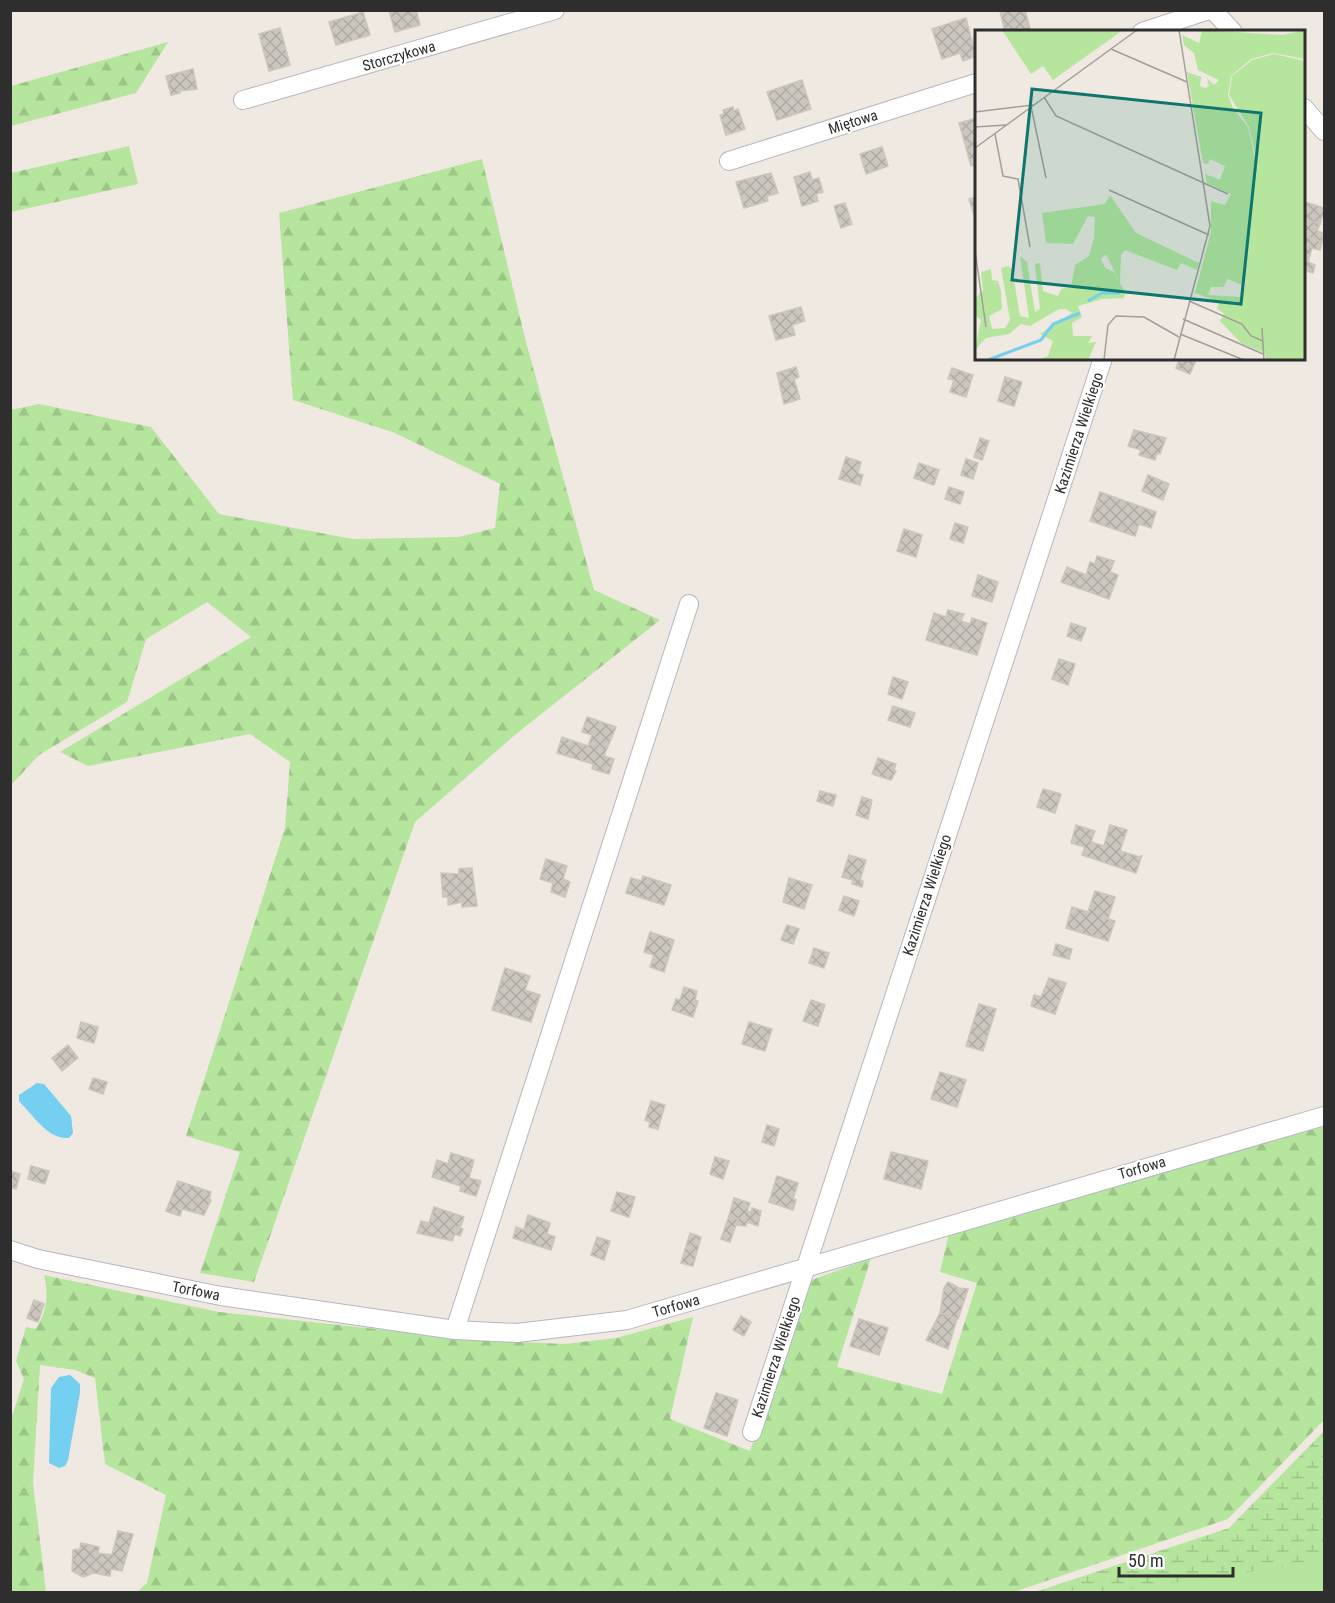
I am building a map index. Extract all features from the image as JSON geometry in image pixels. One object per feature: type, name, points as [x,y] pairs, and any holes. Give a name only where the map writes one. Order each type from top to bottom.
[{"type":"street","name":"Storczykowa","points":[[243,100],[555,10]]},
{"type":"street","points":[[1152,30],[1220,17]]},
{"type":"street","name":"Miętowa","points":[[729,161],[975,84]]},
{"type":"street","points":[[1305,109],[1324,131]]},
{"type":"street","name":"Kazimierza Wielkiego","points":[[752,1432],[1102,360]]},
{"type":"street","points":[[455,1330],[689,604]]},
{"type":"street","name":"Torfowa","points":[[10,1250],[38,1259],[220,1296],[455,1330],[517,1333],[627,1320],[1324,1116]]},
{"type":"green space","points":[[168,42],[136,93],[11,126],[11,86]]},
{"type":"green space","points":[[129,146],[138,184],[11,212],[11,173]]},
{"type":"green space","points":[[482,159],[525,338],[594,590],[660,620],[516,734],[415,822],[254,1282],[200,1273],[240,1152],[186,1136],[285,828],[290,762],[250,734],[88,766],[60,752],[251,637],[207,602],[146,639],[127,702],[39,755],[11,785],[11,410],[39,404],[151,427],[219,514],[353,539],[459,537],[495,528],[500,484],[395,433],[293,400],[279,213]]},
{"type":"green space","points":[[1324,1126],[1324,1420],[1228,1519],[1014,1592],[137,1592],[147,1583],[166,1495],[105,1464],[95,1378],[75,1370],[40,1365],[33,1483],[46,1592],[11,1592],[11,1419],[24,1379],[16,1361],[26,1327],[36,1329],[43,1316],[47,1296],[44,1275],[219,1312],[478,1340],[565,1344],[616,1338],[693,1317],[670,1419],[750,1451],[809,1281],[871,1258],[837,1367],[942,1394],[977,1283],[940,1272],[949,1233]]},
{"type":"green space","points":[[1324,1431],[1324,1592],[1035,1592],[1229,1528]]},
{"type":"green space","points":[[1324,1561],[1324,1592],[1106,1592]]},
{"type":"water","points":[[37,1083],[44,1084],[71,1116],[73,1133],[69,1138],[61,1138],[48,1131],[19,1101],[19,1095]]},
{"type":"water","points":[[70,1375],[80,1384],[80,1393],[68,1460],[65,1466],[59,1468],[49,1463],[51,1388],[59,1377]]},
{"type":"building","points":[[389,10],[416,10],[420,25],[395,32]]},
{"type":"building","points":[[1025,10],[1030,30],[1005,30],[1000,11]]},
{"type":"building","points":[[363,12],[370,35],[336,45],[329,22]]},
{"type":"building","points":[[966,18],[975,56],[963,61],[960,53],[942,59],[932,29]]},
{"type":"building","points":[[280,28],[290,65],[269,71],[259,34]]},
{"type":"building","points":[[193,69],[197,89],[179,91],[180,93],[171,95],[166,76]]},
{"type":"building","points":[[802,80],[811,109],[777,120],[767,92]]},
{"type":"building","points":[[733,107],[734,111],[738,109],[745,129],[726,135],[720,115],[724,114],[723,110]]},
{"type":"building","points":[[975,118],[975,148],[967,151],[959,123]]},
{"type":"building","points":[[882,147],[888,166],[866,174],[860,154]]},
{"type":"building","points":[[975,148],[975,165],[971,166],[967,151]]},
{"type":"building","points":[[810,172],[812,180],[819,178],[823,192],[816,194],[818,201],[802,206],[794,177]]},
{"type":"building","points":[[771,173],[778,193],[767,196],[768,201],[744,208],[736,182]]},
{"type":"building","points":[[975,197],[975,218],[969,199]]},
{"type":"building","points":[[1305,202],[1324,208],[1324,217],[1320,224],[1305,219]]},
{"type":"building","points":[[845,203],[852,224],[841,228],[834,206]]},
{"type":"building","points":[[1305,219],[1320,224],[1317,231],[1324,233],[1322,242],[1305,236]]},
{"type":"building","points":[[1305,236],[1322,242],[1320,250],[1312,248],[1310,255],[1305,253]]},
{"type":"building","points":[[1305,253],[1310,255],[1308,262],[1315,265],[1313,273],[1305,270]]},
{"type":"building","points":[[801,307],[805,321],[792,325],[795,335],[776,340],[769,316]]},
{"type":"building","points":[[1179,360],[1196,360],[1190,374],[1176,368]]},
{"type":"building","points":[[796,367],[799,377],[794,379],[800,399],[784,404],[777,373]]},
{"type":"building","points":[[952,368],[973,375],[966,397],[950,392],[954,380],[948,379]]},
{"type":"building","points":[[1005,377],[1022,382],[1014,406],[998,401]]},
{"type":"building","points":[[1134,430],[1166,438],[1155,460],[1139,455],[1141,450],[1128,446]]},
{"type":"building","points":[[980,438],[989,441],[982,460],[974,457]]},
{"type":"building","points":[[846,457],[861,462],[858,473],[863,475],[860,485],[839,479]]},
{"type":"building","points":[[966,459],[978,463],[973,479],[961,475]]},
{"type":"building","points":[[919,463],[939,470],[934,485],[914,478]]},
{"type":"building","points":[[1148,475],[1169,484],[1163,500],[1142,491]]},
{"type":"building","points":[[949,487],[964,492],[960,504],[945,499]]},
{"type":"building","points":[[1100,492],[1156,512],[1151,528],[1139,524],[1135,536],[1090,521]]},
{"type":"building","points":[[955,523],[968,527],[963,543],[950,539]]},
{"type":"building","points":[[904,529],[922,535],[916,557],[897,551]]},
{"type":"building","points":[[1097,556],[1114,561],[1110,572],[1118,575],[1109,599],[1061,582],[1067,567],[1086,575],[1090,562],[1095,564]]},
{"type":"building","points":[[978,575],[998,582],[992,602],[972,596]]},
{"type":"building","points":[[948,610],[964,614],[961,621],[970,624],[972,618],[987,623],[977,655],[926,640],[934,613],[946,617]]},
{"type":"building","points":[[1071,623],[1086,628],[1081,641],[1067,636]]},
{"type":"building","points":[[1059,659],[1075,664],[1068,685],[1052,679]]},
{"type":"building","points":[[893,677],[908,682],[902,699],[888,694]]},
{"type":"building","points":[[893,706],[915,713],[910,727],[888,720]]},
{"type":"building","points":[[587,717],[616,727],[604,756],[614,759],[609,774],[592,769],[593,764],[557,753],[562,737],[588,746],[592,735],[582,732]]},
{"type":"building","points":[[878,758],[896,764],[894,770],[896,771],[891,780],[872,774]]},
{"type":"building","points":[[1043,789],[1061,794],[1055,813],[1037,807]]},
{"type":"building","points":[[820,791],[836,795],[833,806],[817,801]]},
{"type":"building","points":[[862,797],[872,800],[868,819],[856,815]]},
{"type":"building","points":[[1076,825],[1095,831],[1091,842],[1104,846],[1110,825],[1127,830],[1120,851],[1140,857],[1142,855],[1136,873],[1082,855],[1085,847],[1071,843]]},
{"type":"building","points":[[849,855],[866,860],[860,880],[863,881],[862,887],[852,884],[853,880],[842,877]]},
{"type":"building","points":[[546,859],[567,866],[563,879],[570,882],[565,897],[551,892],[553,883],[540,879]]},
{"type":"building","points":[[472,868],[477,906],[462,907],[462,902],[448,905],[448,897],[443,897],[441,873],[459,874],[459,869]]},
{"type":"building","points":[[643,876],[671,885],[664,905],[626,893],[631,878],[641,881]]},
{"type":"building","points":[[789,878],[812,885],[804,909],[783,902]]},
{"type":"building","points":[[1095,891],[1115,897],[1108,919],[1115,921],[1108,941],[1066,928],[1072,907],[1088,912]]},
{"type":"building","points":[[844,896],[859,901],[854,916],[839,910]]},
{"type":"building","points":[[787,925],[799,929],[793,944],[781,940]]},
{"type":"building","points":[[650,932],[674,940],[664,972],[650,967],[654,955],[644,952]]},
{"type":"building","points":[[1056,944],[1072,949],[1069,959],[1053,955]]},
{"type":"building","points":[[814,948],[829,953],[824,968],[809,963]]},
{"type":"building","points":[[505,968],[530,976],[525,990],[540,995],[531,1022],[492,1010]]},
{"type":"building","points":[[1049,978],[1066,983],[1055,1014],[1031,1006],[1034,995],[1041,997]]},
{"type":"building","points":[[684,987],[697,991],[695,1000],[698,1001],[693,1017],[672,1010],[676,999],[680,1000]]},
{"type":"building","points":[[811,1000],[825,1005],[818,1026],[803,1021]]},
{"type":"building","points":[[979,1004],[996,1009],[983,1051],[966,1046]]},
{"type":"building","points":[[81,1022],[98,1027],[94,1043],[77,1038]]},
{"type":"building","points":[[749,1022],[772,1029],[765,1051],[742,1044]]},
{"type":"building","points":[[68,1045],[78,1058],[62,1071],[52,1058]]},
{"type":"building","points":[[940,1072],[966,1080],[957,1107],[931,1099]]},
{"type":"building","points":[[93,1078],[107,1082],[103,1094],[89,1089]]},
{"type":"building","points":[[651,1101],[665,1105],[658,1129],[649,1127],[650,1122],[645,1120]]},
{"type":"building","points":[[767,1125],[779,1129],[774,1146],[762,1142]]},
{"type":"building","points":[[891,1152],[928,1161],[921,1189],[884,1179]]},
{"type":"building","points":[[451,1153],[474,1160],[469,1178],[481,1181],[476,1196],[460,1191],[461,1186],[432,1177],[437,1160],[448,1164]]},
{"type":"building","points":[[715,1157],[729,1161],[723,1179],[710,1174]]},
{"type":"building","points":[[31,1166],[49,1171],[45,1184],[28,1179]]},
{"type":"building","points":[[10,1171],[20,1174],[16,1189],[10,1187]]},
{"type":"building","points":[[777,1176],[798,1183],[793,1199],[796,1200],[793,1210],[769,1202]]},
{"type":"building","points":[[178,1181],[211,1192],[209,1200],[211,1200],[204,1215],[182,1209],[180,1216],[166,1211]]},
{"type":"building","points":[[617,1192],[635,1197],[629,1217],[611,1211]]},
{"type":"building","points":[[734,1198],[750,1203],[747,1211],[751,1212],[752,1208],[761,1211],[758,1226],[747,1222],[746,1226],[736,1225],[738,1219],[729,1216]]},
{"type":"building","points":[[434,1207],[464,1217],[461,1226],[457,1227],[463,1229],[460,1236],[455,1234],[452,1241],[417,1233],[421,1221],[429,1223]]},
{"type":"building","points":[[528,1215],[550,1223],[547,1234],[555,1237],[551,1250],[513,1238],[516,1227],[524,1230]]},
{"type":"building","points":[[729,1216],[738,1219],[730,1242],[721,1239]]},
{"type":"building","points":[[690,1233],[701,1237],[693,1266],[681,1263]]},
{"type":"building","points":[[597,1237],[610,1241],[604,1260],[591,1255]]},
{"type":"building","points":[[948,1282],[959,1288],[968,1289],[958,1319],[940,1313],[944,1288]]},
{"type":"building","points":[[34,1300],[44,1304],[38,1322],[27,1318]]},
{"type":"building","points":[[940,1313],[957,1319],[948,1349],[926,1340]]},
{"type":"building","points":[[741,1316],[751,1322],[744,1336],[733,1330]]},
{"type":"building","points":[[859,1319],[888,1328],[879,1355],[850,1346]]},
{"type":"building","points":[[716,1393],[738,1400],[727,1436],[704,1428]]},
{"type":"building","points":[[118,1531],[133,1534],[122,1571],[111,1569],[110,1576],[94,1573],[83,1577],[72,1571],[73,1550],[80,1549],[81,1543],[99,1547],[98,1553],[112,1555]]}]
